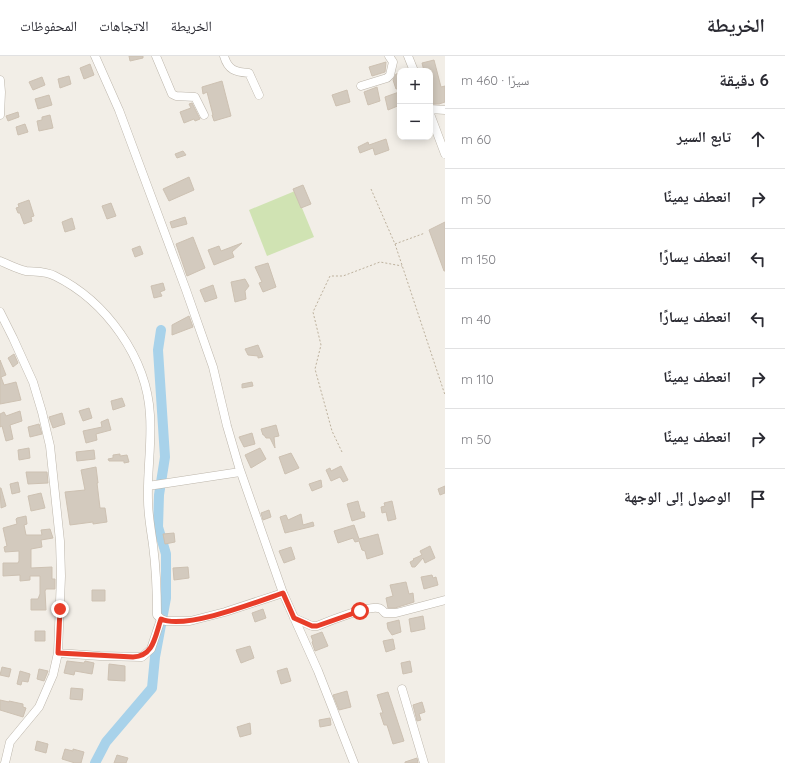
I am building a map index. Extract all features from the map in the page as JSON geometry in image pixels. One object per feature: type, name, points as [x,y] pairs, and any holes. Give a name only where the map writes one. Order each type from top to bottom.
[{"type":"street","points":[[96,56],[119,110],[186,290],[212,367],[226,426],[240,472],[283,593],[318,672],[354,763]]},
{"type":"street","points":[[156,56],[172,94],[176,96],[196,97],[204,115]]},
{"type":"street","points":[[224,56],[226,64],[229,68],[249,73],[259,95]]},
{"type":"street","points":[[361,86],[387,78],[390,75],[393,62],[389,56]]},
{"type":"street","points":[[408,56],[413,68]]},
{"type":"street","points":[[0,80],[0,115]]},
{"type":"street","points":[[433,109],[445,110]]},
{"type":"street","points":[[433,122],[445,154]]},
{"type":"street","points":[[0,261],[24,270],[49,273],[73,286],[88,297],[112,321],[127,343],[146,388],[149,401],[150,451],[148,515],[156,577],[157,615],[166,621],[202,618],[283,593]]},
{"type":"street","points":[[0,312],[33,382],[42,412],[50,446],[60,541],[58,653],[53,675],[39,707],[10,742],[5,763]]},
{"type":"street","points":[[148,486],[240,472]]},
{"type":"street","points":[[294,618],[312,626],[317,626],[360,611],[377,608],[382,609],[385,613],[396,614],[445,600]]},
{"type":"street","points":[[58,653],[142,657],[151,649],[161,619]]},
{"type":"street","points":[[402,689],[424,763]]},
{"type":"path","points":[[370,189],[395,244],[445,395]]},
{"type":"path","points":[[395,244],[425,233]]},
{"type":"path","points":[[342,452],[332,431],[315,370],[321,345],[313,312],[330,276],[343,276],[380,262],[402,266]]},
{"type":"green space","points":[[295,191],[314,237],[267,256],[249,210]]},
{"type":"building","points":[[129,56],[143,56],[143,58],[130,61]]},
{"type":"building","points":[[434,60],[441,87],[445,86],[445,102],[433,104],[433,68],[423,68],[422,63]]},
{"type":"building","points":[[386,62],[385,72],[372,76],[369,67]]},
{"type":"building","points":[[90,64],[94,75],[84,79],[80,68]]},
{"type":"building","points":[[397,74],[396,89],[393,80]]},
{"type":"building","points":[[69,76],[71,84],[60,88],[58,79]]},
{"type":"building","points":[[42,77],[45,85],[33,90],[29,82]]},
{"type":"building","points":[[222,81],[231,116],[214,121],[207,92],[203,94],[202,87]]},
{"type":"building","points":[[377,87],[380,101],[368,105],[364,92]]},
{"type":"building","points":[[347,90],[350,102],[336,106],[332,95]]},
{"type":"building","points":[[397,93],[397,106],[388,110],[385,97]]},
{"type":"building","points":[[49,95],[52,105],[38,109],[35,99]]},
{"type":"building","points":[[192,103],[200,119],[195,121],[194,119],[184,123],[180,112],[191,108],[189,104]]},
{"type":"building","points":[[18,112],[19,117],[8,121],[6,116]]},
{"type":"building","points":[[50,115],[53,128],[39,131],[37,121],[42,120],[42,117]]},
{"type":"building","points":[[25,124],[28,132],[18,135],[16,127]]},
{"type":"building","points":[[386,139],[389,150],[375,155],[373,148],[360,153],[358,147],[368,142],[369,145]]},
{"type":"building","points":[[183,151],[186,155],[177,158],[175,154]]},
{"type":"building","points":[[189,177],[194,190],[169,201],[163,189]]},
{"type":"building","points":[[303,185],[311,204],[301,208],[293,189]]},
{"type":"building","points":[[29,200],[34,216],[31,217],[32,221],[24,224],[20,213],[18,213],[16,208],[19,207],[18,204]]},
{"type":"building","points":[[111,203],[116,216],[107,219],[102,206]]},
{"type":"building","points":[[185,217],[187,224],[172,228],[170,222]]},
{"type":"building","points":[[72,218],[75,229],[65,232],[62,222]]},
{"type":"building","points":[[445,222],[445,271],[444,271],[429,230]]},
{"type":"building","points":[[193,237],[205,268],[187,276],[176,244]]},
{"type":"building","points":[[242,243],[232,252],[234,257],[214,265],[208,250],[219,246],[221,251]]},
{"type":"building","points":[[140,246],[143,254],[135,257],[132,249]]},
{"type":"building","points":[[268,263],[276,287],[263,292],[259,283],[262,282],[255,267]]},
{"type":"building","points":[[245,279],[249,286],[245,291],[246,299],[235,302],[231,282]]},
{"type":"building","points":[[163,283],[165,290],[160,292],[162,296],[154,298],[151,286]]},
{"type":"building","points":[[213,285],[217,298],[205,302],[200,290]]},
{"type":"building","points":[[189,316],[193,327],[172,335],[172,325]]},
{"type":"building","points":[[258,345],[263,357],[258,358],[258,356],[248,355],[245,349]]},
{"type":"building","points":[[14,354],[18,363],[13,367],[8,358]]},
{"type":"building","points":[[0,360],[6,375],[1,377],[4,385],[16,382],[21,400],[0,404]]},
{"type":"building","points":[[252,382],[253,386],[242,388],[242,384]]},
{"type":"building","points":[[122,398],[125,406],[113,410],[111,401]]},
{"type":"building","points":[[89,408],[92,418],[83,421],[79,411]]},
{"type":"building","points":[[20,411],[22,421],[10,425],[13,439],[6,441],[2,426],[0,427],[0,414],[4,412],[6,416]]},
{"type":"building","points":[[62,413],[65,424],[53,428],[49,417]]},
{"type":"building","points":[[108,419],[111,430],[96,434],[97,440],[86,443],[83,431],[102,427],[101,422]]},
{"type":"building","points":[[39,424],[42,434],[30,437],[28,427]]},
{"type":"building","points":[[276,425],[279,436],[274,437],[275,448],[270,438],[266,438],[263,435],[261,429]]},
{"type":"building","points":[[252,433],[255,444],[244,447],[239,437]]},
{"type":"building","points":[[29,448],[30,458],[19,460],[18,450]]},
{"type":"building","points":[[260,448],[266,459],[251,468],[245,455]]},
{"type":"building","points":[[94,450],[95,459],[77,461],[76,452]]},
{"type":"building","points":[[291,453],[299,468],[285,474],[279,457]]},
{"type":"building","points":[[120,454],[120,456],[127,455],[129,462],[124,463],[124,461],[109,461],[108,459],[113,458],[113,455]]},
{"type":"building","points":[[341,466],[348,480],[343,482],[340,477],[331,481],[326,470],[330,468],[331,471]]},
{"type":"building","points":[[96,467],[100,508],[105,508],[107,522],[70,525],[65,492],[85,490],[81,470]]},
{"type":"building","points":[[26,472],[47,472],[48,483],[28,484]]},
{"type":"building","points":[[321,480],[322,487],[312,491],[309,484]]},
{"type":"building","points":[[18,482],[20,492],[12,494],[10,484]]},
{"type":"building","points":[[445,486],[445,493],[440,495],[438,489]]},
{"type":"building","points":[[0,488],[6,506],[1,508]]},
{"type":"building","points":[[41,493],[45,508],[31,511],[28,496]]},
{"type":"building","points":[[358,501],[361,512],[364,512],[365,517],[352,521],[347,504]]},
{"type":"building","points":[[392,501],[396,519],[388,521],[386,512],[382,513],[381,507],[385,506],[384,503]]},
{"type":"building","points":[[269,510],[271,517],[263,520],[261,513]]},
{"type":"building","points":[[301,514],[303,525],[313,522],[314,526],[285,533],[280,517],[286,515],[288,520]]},
{"type":"building","points":[[26,516],[27,524],[24,525],[26,535],[42,535],[41,530],[50,529],[53,538],[41,540],[42,547],[31,549],[31,568],[52,567],[52,579],[55,579],[55,589],[46,589],[45,591],[46,610],[31,610],[31,599],[38,599],[40,594],[40,576],[30,576],[30,580],[20,581],[20,575],[3,576],[3,563],[18,563],[19,551],[5,552],[4,547],[7,546],[3,528],[17,524],[17,518]]},
{"type":"building","points":[[354,525],[359,539],[378,534],[383,554],[367,559],[365,551],[362,550],[359,541],[355,542],[353,538],[338,543],[334,531]]},
{"type":"building","points":[[174,533],[175,542],[165,544],[163,534]]},
{"type":"building","points":[[430,546],[435,558],[425,563],[423,558],[415,567],[412,567],[410,562],[422,555],[420,551]]},
{"type":"building","points":[[291,547],[295,559],[284,563],[279,551]]},
{"type":"building","points":[[188,567],[189,578],[174,580],[173,568]]},
{"type":"building","points":[[432,575],[433,578],[436,577],[438,585],[424,589],[421,577]]},
{"type":"building","points":[[406,582],[409,594],[413,593],[414,602],[395,608],[388,608],[386,598],[393,596],[390,585]]},
{"type":"building","points":[[92,590],[105,590],[105,601],[92,601]]},
{"type":"building","points":[[263,609],[266,618],[255,622],[252,613]]},
{"type":"building","points":[[423,616],[425,629],[411,632],[409,619]]},
{"type":"building","points":[[399,620],[401,632],[392,635],[388,629],[387,623]]},
{"type":"building","points":[[35,631],[45,631],[45,641],[35,641]]},
{"type":"building","points":[[322,632],[328,646],[315,651],[311,636]]},
{"type":"building","points":[[393,639],[395,649],[386,652],[383,641]]},
{"type":"building","points":[[250,646],[254,658],[241,663],[236,650]]},
{"type":"building","points":[[67,661],[84,663],[85,661],[94,663],[92,674],[75,671],[74,675],[64,673]]},
{"type":"building","points":[[410,661],[412,672],[403,674],[401,663]]},
{"type":"building","points":[[109,664],[125,666],[125,681],[108,680]]},
{"type":"building","points":[[2,667],[11,669],[9,677],[0,675]]},
{"type":"building","points":[[287,668],[291,681],[281,684],[277,671]]},
{"type":"building","points":[[39,669],[48,671],[44,681],[37,679]]},
{"type":"building","points":[[20,671],[30,674],[28,682],[22,681],[21,685],[17,684]]},
{"type":"building","points":[[71,688],[83,689],[82,700],[70,699]]},
{"type":"building","points":[[347,691],[351,707],[339,710],[333,695]]},
{"type":"building","points":[[388,692],[404,741],[393,744],[387,725],[384,725],[380,713],[383,713],[377,695]]},
{"type":"building","points":[[0,700],[23,704],[23,707],[26,708],[23,717],[0,710]]},
{"type":"building","points":[[422,702],[425,712],[419,714],[421,720],[417,721],[413,705]]},
{"type":"building","points":[[330,718],[331,725],[320,727],[319,720]]},
{"type":"building","points":[[250,723],[251,734],[240,737],[237,727]]},
{"type":"building","points":[[37,741],[48,744],[46,753],[35,750]]},
{"type":"building","points":[[65,749],[73,751],[73,749],[84,752],[81,763],[75,763],[62,759]]},
{"type":"building","points":[[117,755],[128,758],[126,763],[114,763]]},
{"type":"building","points":[[417,758],[418,763],[405,763],[405,762]]},
{"type":"waterway","points":[[95,763],[106,742],[152,688],[155,657],[166,598],[166,554],[158,527],[159,495],[165,457],[158,350],[161,330]]},
{"type":"route","points":[[60,609],[58,653],[133,657],[142,657],[151,649],[161,619],[166,621],[190,620],[208,617],[283,593],[294,618],[312,626],[317,626],[360,611]]}]
